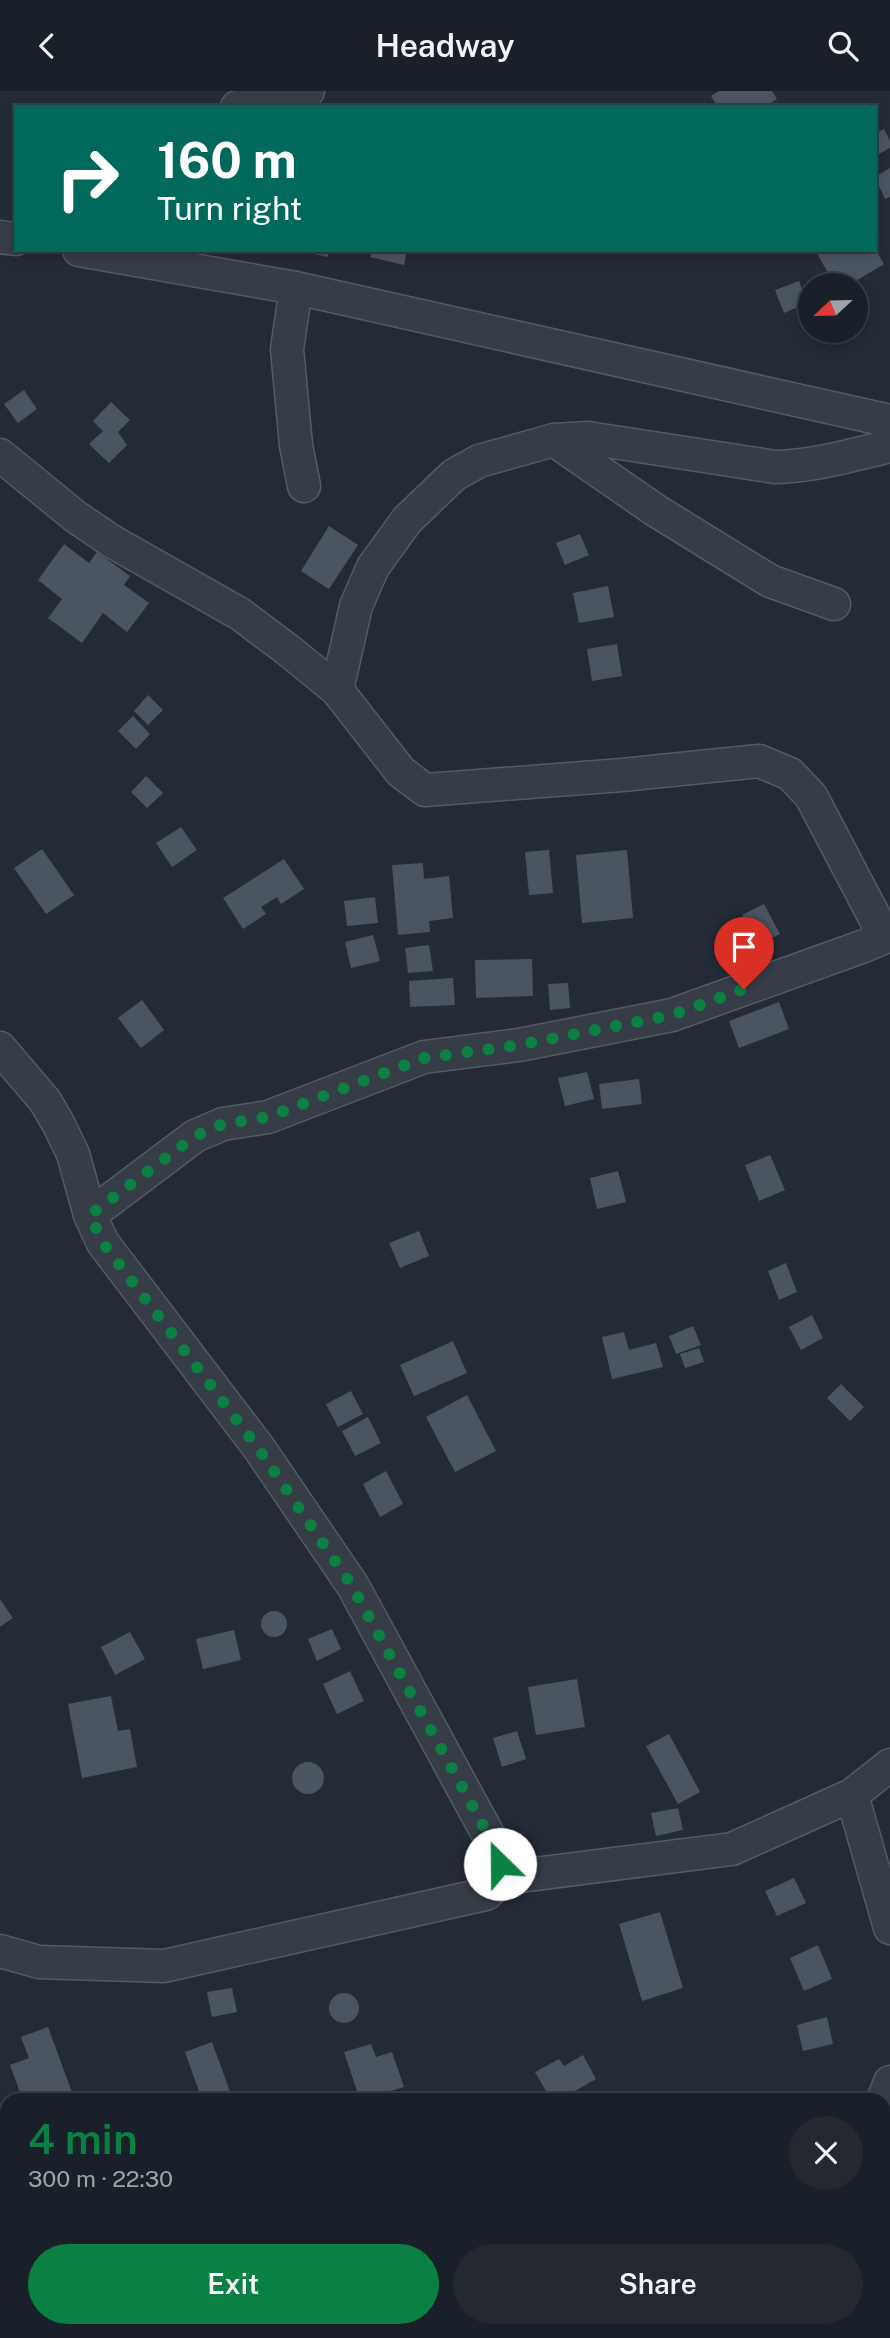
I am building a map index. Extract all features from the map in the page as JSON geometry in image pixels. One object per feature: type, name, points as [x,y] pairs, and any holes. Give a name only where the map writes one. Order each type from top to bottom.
[{"type":"street","points":[[246,105],[308,91]]},
{"type":"street","points":[[90,252],[296,288],[890,421]]},
{"type":"street","points":[[296,288],[286,349],[296,445],[304,486]]},
{"type":"street","points":[[337,690],[356,605],[373,566],[407,520],[454,475],[471,465],[521,447],[554,440],[589,438],[775,467],[799,467],[890,446]]},
{"type":"street","points":[[554,440],[655,510],[770,581],[834,604]]},
{"type":"street","points":[[0,455],[76,517],[113,542],[240,614],[337,690],[401,772],[425,790],[759,761],[790,773],[811,796],[888,936],[672,1015],[519,1045],[424,1058],[268,1117],[223,1124],[195,1136],[90,1215]]},
{"type":"street","points":[[0,1048],[45,1101],[58,1123],[73,1154],[90,1215],[103,1243],[258,1448],[352,1586],[496,1849],[504,1878]]},
{"type":"street","points":[[0,1951],[39,1962],[164,1966],[486,1894],[504,1878],[732,1849],[852,1795],[890,1765]]},
{"type":"street","points":[[852,1795],[890,1928]]},
{"type":"building","points":[[719,91],[772,91],[777,99],[767,105],[717,105],[711,96]]},
{"type":"building","points":[[884,129],[890,141],[890,148],[877,155],[877,133]]},
{"type":"building","points":[[890,168],[890,197],[885,199],[877,176]]},
{"type":"building","points":[[306,252],[329,252],[328,257]]},
{"type":"building","points":[[371,252],[407,252],[404,265],[370,257]]},
{"type":"building","points":[[816,252],[877,252],[884,264],[868,274],[828,273]]},
{"type":"building","points":[[798,281],[798,307],[784,313],[775,290]]},
{"type":"building","points":[[24,390],[37,409],[18,423],[4,404]]},
{"type":"building","points":[[111,402],[130,420],[118,432],[127,445],[109,463],[89,444],[103,431],[93,421]]},
{"type":"building","points":[[329,526],[358,545],[329,589],[301,571]]},
{"type":"building","points":[[580,534],[589,555],[565,565],[556,543]]},
{"type":"building","points":[[64,544],[89,563],[97,552],[130,576],[124,585],[149,603],[127,632],[103,613],[82,643],[48,618],[62,599],[38,580]]},
{"type":"building","points":[[608,586],[614,617],[579,623],[573,593]]},
{"type":"building","points":[[617,644],[622,676],[592,681],[587,649]]},
{"type":"building","points":[[148,695],[163,710],[148,725],[134,711]]},
{"type":"building","points":[[133,716],[150,734],[136,749],[118,731]]},
{"type":"building","points":[[146,776],[163,793],[147,808],[131,792]]},
{"type":"building","points":[[181,827],[197,850],[172,867],[156,843]]},
{"type":"building","points":[[42,849],[74,895],[46,914],[14,868]]},
{"type":"building","points":[[549,850],[553,893],[529,895],[525,852]]},
{"type":"building","points":[[627,850],[633,918],[582,923],[576,855]]},
{"type":"building","points":[[284,859],[304,889],[281,904],[277,897],[261,907],[266,914],[243,929],[223,898]]},
{"type":"building","points":[[423,863],[424,879],[449,876],[453,918],[429,921],[430,932],[398,935],[392,865]]},
{"type":"building","points":[[375,897],[378,923],[347,926],[344,901]]},
{"type":"building","points":[[764,904],[780,934],[758,945],[742,915]]},
{"type":"building","points":[[373,935],[380,961],[351,968],[345,942]]},
{"type":"building","points":[[429,945],[433,971],[408,973],[405,948]]},
{"type":"building","points":[[532,959],[533,996],[476,998],[475,960]]},
{"type":"building","points":[[453,978],[455,1005],[410,1007],[409,981]]},
{"type":"building","points":[[568,983],[570,1008],[550,1010],[548,984]]},
{"type":"building","points":[[142,1000],[164,1030],[141,1048],[118,1018]]},
{"type":"building","points":[[779,1002],[789,1029],[739,1048],[729,1021]]},
{"type":"building","points":[[587,1072],[594,1099],[565,1106],[558,1078]]},
{"type":"building","points":[[639,1079],[642,1104],[602,1109],[599,1084]]},
{"type":"building","points":[[770,1155],[785,1190],[759,1201],[745,1165]]},
{"type":"building","points":[[618,1171],[626,1202],[597,1209],[590,1178]]},
{"type":"building","points":[[419,1231],[429,1256],[400,1268],[389,1243]]},
{"type":"building","points":[[786,1263],[797,1292],[779,1300],[768,1271]]},
{"type":"building","points":[[812,1315],[823,1338],[801,1350],[789,1327]]},
{"type":"building","points":[[693,1326],[701,1345],[676,1354],[669,1336]]},
{"type":"building","points":[[624,1332],[629,1350],[656,1343],[663,1367],[612,1379],[602,1337]]},
{"type":"building","points":[[453,1341],[467,1373],[414,1396],[400,1365]]},
{"type":"building","points":[[699,1348],[704,1362],[685,1368],[680,1354]]},
{"type":"building","points":[[841,1384],[864,1407],[850,1421],[827,1398]]},
{"type":"building","points":[[351,1391],[363,1414],[338,1427],[326,1404]]},
{"type":"building","points":[[467,1395],[496,1451],[455,1472],[426,1417]]},
{"type":"building","points":[[368,1417],[381,1443],[355,1456],[342,1431]]},
{"type":"building","points":[[386,1471],[403,1504],[380,1517],[363,1484]]},
{"type":"building","points":[[0,1599],[13,1618],[0,1627]]},
{"type":"building","points":[[274,1611],[284,1614],[287,1624],[284,1634],[274,1637],[264,1634],[261,1624],[264,1614]]},
{"type":"building","points":[[332,1629],[341,1649],[317,1661],[308,1639]]},
{"type":"building","points":[[234,1630],[241,1660],[203,1669],[196,1639]]},
{"type":"building","points":[[130,1632],[145,1659],[115,1675],[101,1647]]},
{"type":"building","points":[[350,1671],[364,1701],[337,1714],[323,1684]]},
{"type":"building","points":[[577,1679],[585,1727],[536,1735],[528,1687]]},
{"type":"building","points":[[111,1696],[118,1731],[130,1729],[137,1767],[82,1778],[68,1704]]},
{"type":"building","points":[[517,1731],[526,1759],[502,1767],[493,1738]]},
{"type":"building","points":[[669,1734],[700,1792],[678,1804],[646,1746]]},
{"type":"building","points":[[308,1762],[319,1767],[324,1778],[319,1789],[308,1794],[297,1789],[292,1778],[297,1767]]},
{"type":"building","points":[[678,1808],[683,1830],[656,1836],[651,1813]]},
{"type":"building","points":[[794,1878],[806,1903],[777,1916],[765,1891]]},
{"type":"building","points":[[660,1912],[683,1988],[642,2001],[619,1924]]},
{"type":"building","points":[[818,1945],[832,1979],[804,1991],[790,1958]]},
{"type":"building","points":[[232,1988],[237,2012],[212,2017],[207,1992]]},
{"type":"building","points":[[344,1993],[355,1997],[359,2008],[355,2019],[344,2023],[333,2019],[329,2008],[333,1997]]},
{"type":"building","points":[[827,2017],[833,2044],[803,2051],[797,2025]]},
{"type":"building","points":[[48,2027],[72,2093],[20,2093],[10,2065],[29,2058],[21,2037]]},
{"type":"building","points":[[212,2042],[230,2093],[200,2093],[185,2052]]},
{"type":"building","points":[[371,2044],[376,2057],[392,2052],[404,2087],[384,2093],[358,2093],[344,2052]]},
{"type":"building","points":[[583,2055],[596,2079],[571,2093],[547,2093],[535,2072],[559,2059],[564,2066]]},
{"type":"route","points":[[500,1864],[496,1849],[352,1586],[258,1448],[103,1243],[90,1215],[195,1136],[223,1124],[268,1117],[424,1058],[519,1045],[672,1015],[744,989]]}]
